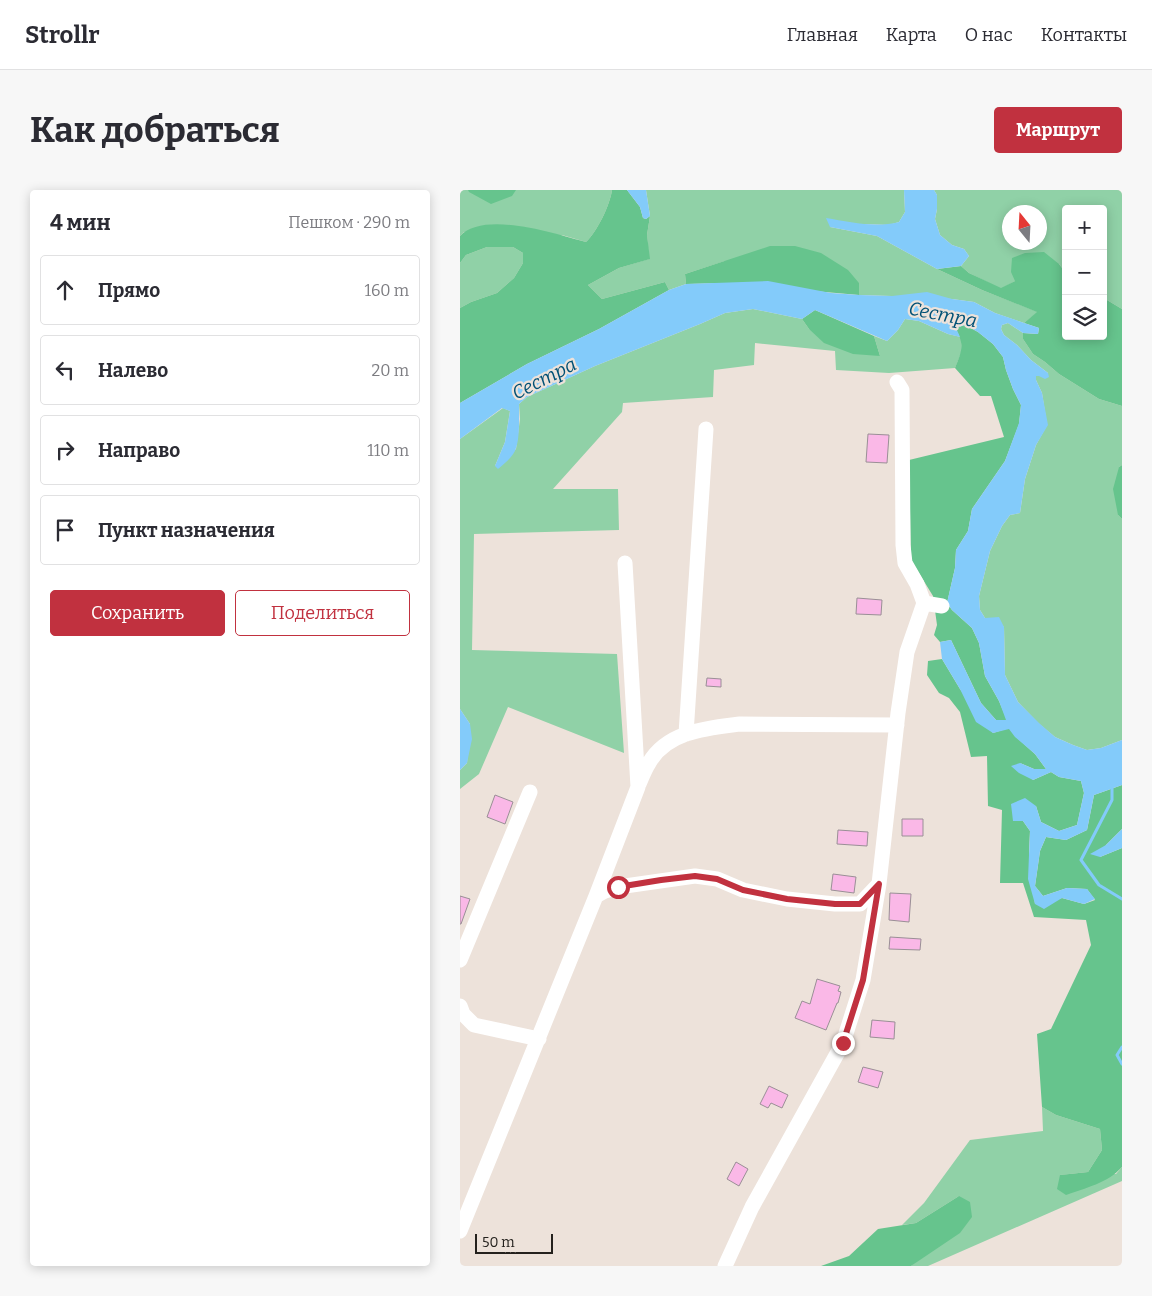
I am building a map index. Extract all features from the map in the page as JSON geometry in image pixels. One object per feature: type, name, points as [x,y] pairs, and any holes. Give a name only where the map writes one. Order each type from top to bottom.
[{"type":"street","points":[[725,1266],[752,1207],[843,1043],[863,980],[879,884],[907,652],[924,603],[905,563],[903,545],[902,390],[897,382]]},
{"type":"street","points":[[686,734],[706,429]]},
{"type":"street","points":[[625,563],[638,787]]},
{"type":"street","points":[[924,603],[942,606]]},
{"type":"street","points":[[460,1230],[596,896],[638,787],[650,762],[663,745],[686,734],[740,724],[897,725]]},
{"type":"street","points":[[460,960],[530,792]]},
{"type":"street","points":[[596,896],[618,887],[695,876],[717,879],[743,890],[787,899],[835,904],[860,904],[879,884]]},
{"type":"street","points":[[460,1006],[467,1027],[538,1039]]},
{"type":"green space","points":[[460,190],[612,190],[609,203],[602,218],[586,242],[562,235],[464,232],[460,236]]},
{"type":"green space","points":[[468,190],[516,190],[512,196],[491,204]]},
{"type":"green space","points":[[612,190],[627,190],[640,207],[643,218],[646,219],[650,216],[647,235],[650,259],[619,268],[588,285],[602,299],[665,282],[669,290],[599,329],[527,364],[460,403],[460,308],[497,293],[514,278],[523,263],[523,253],[513,247],[487,247],[466,255],[460,263],[460,236],[471,228],[503,224],[521,226],[586,242],[602,218],[609,203]]},
{"type":"green space","points":[[646,190],[904,190],[905,212],[899,222],[889,225],[863,224],[830,227],[877,236],[937,269],[982,290],[1038,312],[1024,323],[995,313],[974,302],[952,299],[859,295],[859,283],[725,261],[685,274],[686,284],[669,290],[665,282],[602,299],[588,285],[619,268],[649,259],[647,235],[650,216]]},
{"type":"green space","points":[[934,190],[1122,190],[1122,309],[1107,300],[1107,205],[1062,205],[1062,268],[1059,264],[1015,281],[1001,289],[969,273],[961,266],[969,256],[964,249],[952,245],[940,235],[935,219],[937,195]]},
{"type":"green space","points":[[770,246],[795,246],[821,253],[848,270],[859,283],[859,295],[724,283],[686,284],[685,274]]},
{"type":"green space","points":[[487,247],[513,247],[523,253],[523,263],[514,278],[497,293],[460,308],[460,263],[466,255]]},
{"type":"green space","points":[[1044,252],[1062,268],[1062,340],[1107,340],[1107,300],[1122,309],[1122,406],[1099,399],[1059,374],[1033,354],[1023,339],[1023,333],[1038,334],[1039,328],[1024,323],[1037,312],[982,290],[937,269],[961,266],[969,273],[1001,288],[1015,281],[1011,272],[1012,258],[1025,253]]},
{"type":"green space","points":[[753,309],[802,319],[809,329],[880,356],[874,336],[887,341],[898,330],[905,319],[919,321],[948,334],[961,337],[962,351],[955,368],[889,373],[836,370],[835,351],[755,343],[754,365],[714,370],[713,397],[623,403],[622,412],[553,489],[618,489],[619,530],[474,534],[472,650],[617,654],[624,753],[508,707],[479,774],[460,789],[460,770],[467,763],[470,724],[460,709],[460,439],[503,408],[510,411],[505,442],[495,466],[516,449],[520,419],[519,404],[527,397],[595,366],[725,313]]},
{"type":"green space","points":[[815,310],[874,336],[880,356],[853,354],[824,343],[809,329],[802,319]]},
{"type":"green space","points":[[1008,323],[1023,333],[1023,339],[1033,354],[1059,374],[1099,399],[1122,406],[1122,465],[1119,467],[1118,515],[1122,519],[1122,740],[1101,748],[1087,750],[1055,737],[1038,723],[1018,702],[1005,675],[1004,627],[985,618],[980,610],[979,596],[990,551],[1002,526],[1010,515],[1020,513],[1025,479],[1036,445],[1047,425],[1042,393],[1036,376],[1048,373],[1004,335],[1001,329],[1002,325]]},
{"type":"green space","points":[[965,325],[978,332],[993,344],[1003,357],[1013,389],[1021,405],[1019,424],[1005,461],[972,509],[968,531],[956,550],[955,568],[947,603],[972,628],[979,643],[985,676],[1007,720],[996,720],[981,703],[951,640],[940,642],[934,635],[937,625],[933,596],[911,560],[909,460],[1004,437],[991,396],[980,396],[955,368],[961,343],[955,328]]},
{"type":"green space","points":[[1122,465],[1122,519],[1118,515],[1113,489],[1119,467]]},
{"type":"green space","points":[[942,659],[960,689],[993,733],[1009,728],[1035,754],[1046,769],[1034,769],[1020,763],[1033,780],[1051,772],[1059,777],[1081,781],[1084,793],[1077,825],[1059,831],[1041,822],[1036,806],[1023,821],[1030,831],[1029,852],[1035,904],[1062,898],[1084,904],[1095,900],[1087,889],[1067,888],[1043,896],[1035,886],[1040,851],[1046,837],[1066,840],[1087,830],[1094,795],[1122,785],[1122,829],[1106,845],[1100,857],[1122,848],[1122,1167],[1103,1181],[1066,1195],[1057,1189],[1060,1175],[1088,1172],[1102,1150],[1100,1129],[1056,1115],[1042,1107],[1037,1034],[1051,1029],[1091,945],[1086,920],[1034,917],[1023,883],[1000,883],[1002,810],[988,806],[987,756],[971,757],[960,712],[949,698],[939,693],[927,675],[928,661]]},
{"type":"green space","points":[[1042,1107],[1056,1115],[1100,1129],[1102,1150],[1088,1172],[1060,1175],[1116,1174],[1122,1167],[1122,1181],[928,1266],[911,1266],[917,1261],[959,1196],[916,1223],[902,1225],[924,1203],[970,1140],[1043,1131]]},
{"type":"green space","points":[[959,1196],[970,1202],[972,1217],[960,1233],[911,1266],[821,1266],[849,1256],[878,1229],[916,1223]]},
{"type":"water","points":[[627,190],[646,190],[650,216],[646,219],[643,218],[640,207]]},
{"type":"water","points":[[904,190],[934,190],[937,195],[935,219],[940,235],[952,245],[964,249],[969,256],[961,266],[937,269],[877,236],[830,227],[826,218],[853,223],[890,224],[899,222],[905,212]]},
{"type":"water","name":"Сестра","points":[[768,281],[831,293],[859,295],[892,296],[927,292],[952,299],[974,302],[995,313],[1039,328],[1038,334],[1023,333],[1008,323],[1002,325],[1001,329],[1004,335],[1048,373],[1049,377],[1045,379],[1036,376],[1036,380],[1042,393],[1048,425],[1036,445],[1025,479],[1020,513],[1010,515],[1002,526],[990,551],[979,596],[980,610],[985,618],[999,617],[1004,627],[1005,675],[1018,702],[1039,723],[1055,737],[1087,750],[1101,748],[1122,740],[1122,785],[1094,795],[1087,830],[1066,840],[1046,837],[1040,851],[1035,886],[1043,896],[1067,888],[1087,889],[1095,899],[1084,904],[1062,898],[1044,909],[1035,904],[1028,879],[1030,831],[1023,821],[1013,821],[1011,804],[1025,798],[1036,806],[1041,822],[1059,831],[1077,825],[1084,793],[1081,781],[1059,777],[1051,772],[1033,780],[1019,773],[1011,766],[1020,763],[1034,769],[1046,769],[1035,754],[1015,737],[1009,729],[993,733],[976,722],[960,689],[942,659],[940,642],[951,640],[981,703],[996,720],[1006,720],[999,701],[985,676],[979,643],[972,628],[947,603],[955,568],[956,550],[968,531],[972,509],[1005,461],[1019,423],[1021,405],[1013,389],[1003,357],[993,344],[978,332],[965,325],[956,328],[960,337],[948,334],[919,321],[905,319],[898,330],[887,341],[815,310],[802,319],[753,309],[725,313],[595,366],[527,397],[519,404],[519,432],[515,451],[498,469],[495,466],[505,442],[510,411],[502,408],[460,439],[460,403],[527,364],[599,329],[669,290],[686,284]]},
{"type":"water","points":[[460,709],[470,724],[472,739],[467,763],[460,770]]},
{"type":"water","points":[[1122,829],[1122,848],[1100,857],[1090,854],[1106,845]]},
{"type":"building","points":[[868,434],[889,435],[887,463],[866,462]]},
{"type":"building","points":[[857,598],[882,600],[881,615],[856,614]]},
{"type":"building","points":[[707,678],[721,679],[721,687],[706,686]]},
{"type":"building","points":[[495,795],[513,802],[505,824],[487,817]]},
{"type":"building","points":[[902,819],[923,819],[923,836],[902,836]]},
{"type":"building","points":[[838,830],[868,832],[867,846],[837,844]]},
{"type":"building","points":[[833,874],[856,877],[854,893],[831,890]]},
{"type":"building","points":[[890,893],[911,894],[909,922],[889,920]]},
{"type":"building","points":[[460,896],[470,899],[461,924],[460,924]]},
{"type":"building","points":[[890,937],[921,939],[920,950],[889,949]]},
{"type":"building","points":[[817,979],[840,986],[838,991],[841,992],[838,1003],[826,1030],[795,1018],[802,1001],[810,1004]]},
{"type":"building","points":[[872,1020],[895,1022],[894,1039],[870,1037]]},
{"type":"building","points":[[863,1067],[883,1072],[878,1088],[858,1082]]},
{"type":"building","points":[[769,1086],[788,1095],[782,1108],[771,1103],[768,1108],[760,1104]]},
{"type":"building","points":[[736,1162],[748,1169],[739,1186],[727,1179]]},
{"type":"waterway","points":[[1112,786],[1112,800],[1081,860],[1099,885],[1122,899]]},
{"type":"waterway","points":[[1122,1047],[1117,1055],[1122,1064]]},
{"type":"route","points":[[618,887],[695,876],[717,879],[743,890],[787,899],[835,904],[860,904],[879,884],[863,980],[843,1043]]}]
